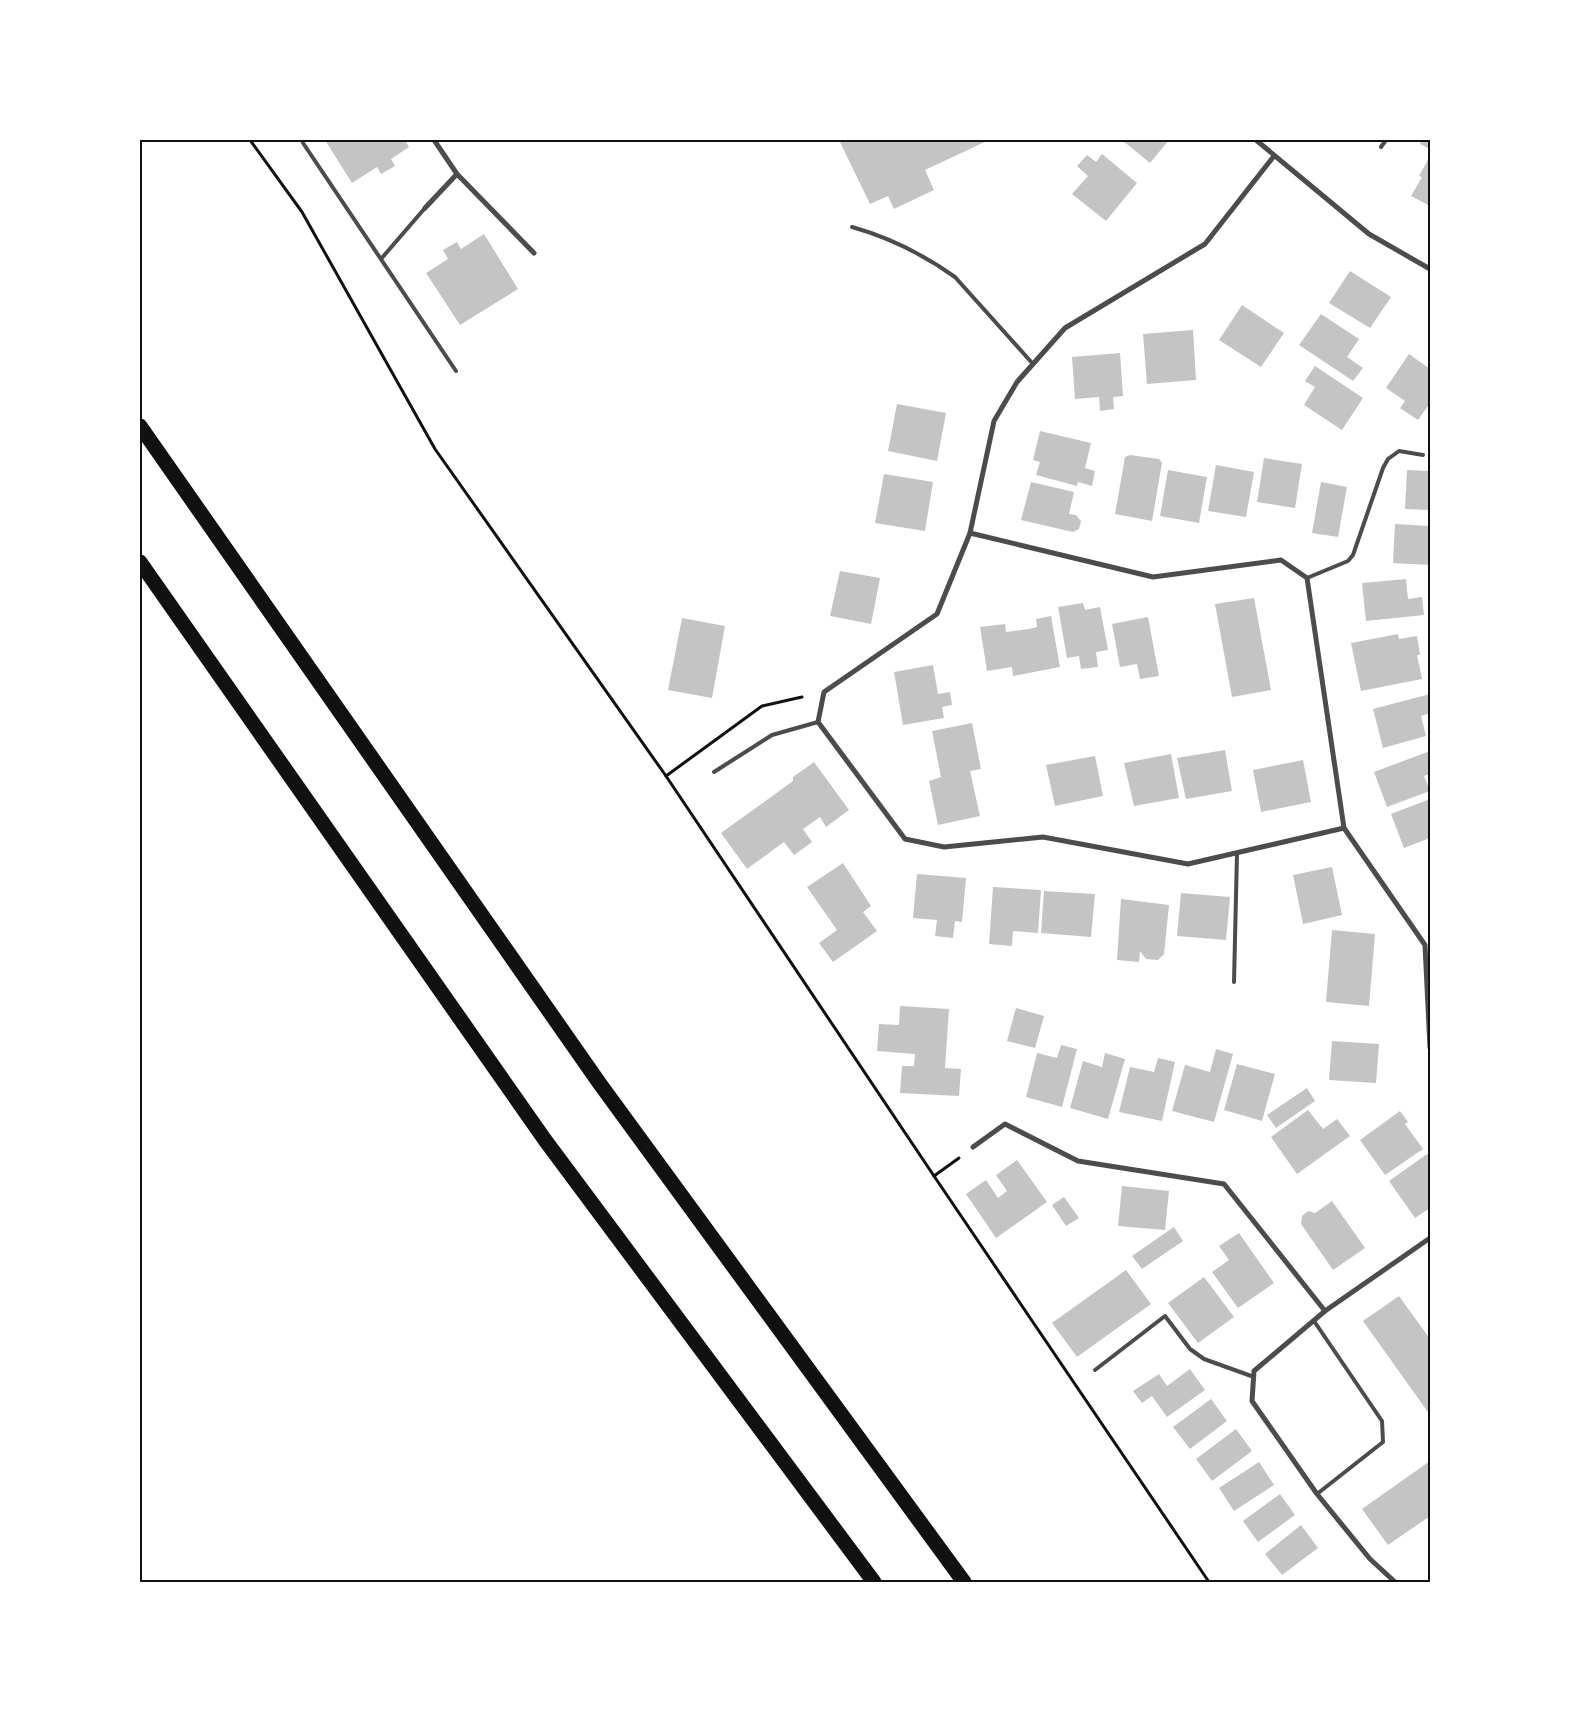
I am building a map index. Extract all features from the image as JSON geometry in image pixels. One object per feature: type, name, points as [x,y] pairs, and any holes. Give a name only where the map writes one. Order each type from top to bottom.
[{"type":"highway","points":[[140,426],[600,1084],[964,1582]]},
{"type":"highway","points":[[140,562],[546,1140],[874,1582]]},
{"type":"street","points":[[434,140],[457,174],[534,254]]},
{"type":"street","points":[[1256,140],[1369,234],[1430,269]]},
{"type":"street","points":[[1274,156],[1204,244],[1065,328],[1017,382],[994,421],[970,533],[937,614],[824,692],[818,722],[906,839],[944,847],[1043,837],[1188,864],[1344,828]]},
{"type":"street","points":[[425,208],[457,174]]},
{"type":"street","points":[[970,533],[1153,577],[1281,560],[1307,578],[1344,828],[1425,945],[1430,1048]]},
{"type":"street","points":[[973,1147],[1005,1124],[1078,1161],[1224,1184],[1325,1311]]},
{"type":"street","points":[[1395,1582],[1370,1559],[1317,1494],[1252,1401],[1254,1371],[1325,1311],[1430,1238]]},
{"type":"lane","points":[[1382,147],[1386,140]]},
{"type":"lane","points":[[303,143],[456,371]]},
{"type":"lane","points":[[381,259],[425,208]]},
{"type":"lane","points":[[852,227],[875,234],[939,266],[955,277],[1034,364]]},
{"type":"lane","points":[[1307,578],[1348,561],[1353,555],[1383,468],[1388,459],[1398,451],[1423,455]]},
{"type":"lane","points":[[714,772],[772,735],[818,722]]},
{"type":"lane","points":[[1234,982],[1237,853]]},
{"type":"lane","points":[[1095,1370],[1165,1316],[1190,1349],[1204,1359],[1254,1377]]},
{"type":"lane","points":[[1314,1321],[1382,1421],[1383,1442],[1317,1494]]},
{"type":"path","points":[[250,140],[302,212],[435,450],[666,776],[1209,1582]]},
{"type":"path","points":[[666,776],[762,706],[824,692]]},
{"type":"path","points":[[934,1176],[973,1147]]},
{"type":"building","points":[[325,140],[405,140],[409,147],[391,159],[395,166],[381,174],[377,167],[352,183]]},
{"type":"building","points":[[839,140],[989,140],[925,170],[934,190],[894,209],[888,196],[870,204]]},
{"type":"building","points":[[1122,140],[1169,140],[1150,163]]},
{"type":"building","points":[[1422,140],[1430,140],[1430,149],[1420,144]]},
{"type":"building","points":[[1102,154],[1137,183],[1106,221],[1072,194],[1088,176],[1077,166],[1087,155],[1096,162]]},
{"type":"building","points":[[1430,156],[1430,206],[1411,196],[1422,177],[1419,176]]},
{"type":"building","points":[[484,234],[518,289],[460,325],[426,273],[448,259],[443,250],[457,242],[461,249]]},
{"type":"building","points":[[1350,271],[1391,297],[1370,328],[1329,303]]},
{"type":"building","points":[[1242,305],[1284,333],[1261,367],[1219,340]]},
{"type":"building","points":[[1321,314],[1359,339],[1347,357],[1363,368],[1353,381],[1299,345]]},
{"type":"building","points":[[1193,330],[1196,380],[1147,384],[1143,334]]},
{"type":"building","points":[[1120,353],[1123,396],[1113,397],[1114,409],[1100,411],[1099,397],[1075,399],[1072,357]]},
{"type":"building","points":[[1409,354],[1430,369],[1430,403],[1418,420],[1400,408],[1405,401],[1386,388]]},
{"type":"building","points":[[1315,366],[1363,398],[1342,430],[1304,405],[1315,387],[1305,381]]},
{"type":"building","points":[[897,404],[946,413],[937,461],[888,451]]},
{"type":"building","points":[[1040,431],[1091,443],[1085,468],[1095,471],[1092,486],[1078,482],[1077,486],[1036,475],[1040,462],[1033,460]]},
{"type":"building","points":[[1130,455],[1159,459],[1162,463],[1152,521],[1115,514],[1125,457]]},
{"type":"building","points":[[1264,458],[1302,464],[1295,508],[1257,502]]},
{"type":"building","points":[[1216,465],[1254,472],[1246,517],[1208,511]]},
{"type":"building","points":[[1168,470],[1207,477],[1199,523],[1160,516]]},
{"type":"building","points":[[1407,470],[1430,471],[1430,510],[1405,509]]},
{"type":"building","points":[[884,474],[933,482],[925,531],[875,523]]},
{"type":"building","points":[[1031,482],[1074,492],[1069,514],[1076,515],[1081,521],[1079,529],[1073,532],[1021,520]]},
{"type":"building","points":[[1321,482],[1347,487],[1338,537],[1312,533]]},
{"type":"building","points":[[1395,524],[1430,526],[1430,565],[1393,563]]},
{"type":"building","points":[[840,571],[880,578],[871,624],[830,616]]},
{"type":"building","points":[[1406,579],[1408,599],[1422,597],[1424,615],[1366,621],[1362,583]]},
{"type":"building","points":[[1254,598],[1271,690],[1232,697],[1215,604]]},
{"type":"building","points":[[1083,603],[1085,610],[1100,607],[1108,650],[1096,652],[1098,667],[1081,669],[1079,656],[1067,658],[1058,607]]},
{"type":"building","points":[[1051,616],[1060,667],[1013,676],[1012,667],[987,671],[980,627],[1005,624],[1006,632],[1029,629],[1037,627],[1036,619]]},
{"type":"building","points":[[1148,617],[1159,676],[1140,679],[1137,664],[1120,667],[1112,624]]},
{"type":"building","points":[[682,618],[725,626],[712,698],[668,690]]},
{"type":"building","points":[[1398,634],[1399,639],[1417,636],[1420,655],[1417,655],[1422,679],[1361,691],[1351,643]]},
{"type":"building","points":[[933,665],[938,694],[950,692],[952,705],[942,707],[944,718],[903,725],[894,672]]},
{"type":"building","points":[[1430,694],[1430,713],[1421,716],[1426,736],[1383,748],[1373,709]]},
{"type":"building","points":[[972,723],[981,769],[970,771],[980,816],[938,825],[929,781],[941,777],[932,731]]},
{"type":"building","points":[[1225,750],[1232,791],[1186,799],[1177,758]]},
{"type":"building","points":[[1430,751],[1430,774],[1424,776],[1430,791],[1387,807],[1374,772]]},
{"type":"building","points":[[1171,754],[1179,798],[1134,806],[1124,763]]},
{"type":"building","points":[[1095,756],[1103,796],[1055,806],[1046,765]]},
{"type":"building","points":[[1303,760],[1311,802],[1261,812],[1253,770]]},
{"type":"building","points":[[814,762],[849,810],[826,827],[820,817],[803,829],[812,842],[794,855],[784,842],[747,869],[721,833],[793,781],[793,777]]},
{"type":"building","points":[[1430,799],[1430,838],[1404,848],[1391,814]]},
{"type":"building","points":[[843,863],[871,906],[863,912],[877,931],[833,962],[819,943],[837,930],[807,887]]},
{"type":"building","points":[[1332,867],[1342,915],[1303,924],[1293,875]]},
{"type":"building","points":[[917,874],[966,878],[962,922],[955,921],[953,938],[935,936],[937,920],[913,918]]},
{"type":"building","points":[[993,887],[1041,890],[1038,933],[1013,931],[1012,946],[989,944]]},
{"type":"building","points":[[1044,891],[1095,894],[1091,937],[1041,933]]},
{"type":"building","points":[[1181,893],[1230,897],[1226,940],[1177,936]]},
{"type":"building","points":[[1121,899],[1169,905],[1164,954],[1158,960],[1146,959],[1140,951],[1139,962],[1117,960]]},
{"type":"building","points":[[1332,930],[1375,934],[1369,1006],[1326,1002]]},
{"type":"building","points":[[900,1006],[949,1009],[945,1068],[961,1069],[959,1096],[900,1093],[902,1066],[914,1066],[915,1054],[877,1051],[879,1024],[899,1025]]},
{"type":"building","points":[[1016,1008],[1044,1016],[1035,1048],[1007,1041]]},
{"type":"building","points":[[1332,1041],[1379,1044],[1376,1083],[1329,1080]]},
{"type":"building","points":[[1061,1045],[1077,1049],[1062,1107],[1026,1097],[1037,1053],[1057,1058]]},
{"type":"building","points":[[1216,1049],[1233,1054],[1214,1122],[1172,1111],[1185,1065],[1210,1072]]},
{"type":"building","points":[[1105,1053],[1125,1059],[1108,1119],[1070,1108],[1083,1061],[1102,1067]]},
{"type":"building","points":[[1158,1058],[1175,1062],[1162,1121],[1119,1112],[1130,1067],[1154,1072]]},
{"type":"building","points":[[1237,1064],[1275,1074],[1262,1121],[1224,1110]]},
{"type":"building","points":[[1307,1088],[1315,1101],[1276,1128],[1267,1115]]},
{"type":"building","points":[[1308,1110],[1323,1129],[1337,1119],[1350,1136],[1297,1174],[1271,1137]]},
{"type":"building","points":[[1400,1111],[1408,1122],[1405,1124],[1423,1149],[1385,1175],[1360,1140]]},
{"type":"building","points":[[1427,1154],[1430,1158],[1430,1208],[1415,1218],[1389,1181]]},
{"type":"building","points":[[1017,1160],[1047,1202],[996,1238],[966,1194],[986,1180],[998,1198],[1007,1191],[996,1175]]},
{"type":"building","points":[[1122,1186],[1169,1191],[1165,1230],[1118,1226]]},
{"type":"building","points":[[1064,1197],[1079,1218],[1066,1226],[1052,1205]]},
{"type":"building","points":[[1332,1201],[1365,1248],[1333,1270],[1301,1224],[1302,1216],[1308,1211],[1315,1213]]},
{"type":"building","points":[[1174,1227],[1183,1241],[1142,1269],[1132,1256]]},
{"type":"building","points":[[1239,1233],[1274,1283],[1238,1308],[1212,1272],[1229,1260],[1219,1246]]},
{"type":"building","points":[[1126,1270],[1151,1304],[1077,1357],[1052,1323]]},
{"type":"building","points":[[1204,1277],[1234,1317],[1198,1343],[1168,1303]]},
{"type":"building","points":[[1399,1296],[1430,1339],[1430,1415],[1363,1321]]},
{"type":"building","points":[[1190,1369],[1205,1390],[1167,1417],[1152,1396],[1142,1403],[1133,1391],[1159,1374],[1167,1386]]},
{"type":"building","points":[[1211,1399],[1227,1421],[1190,1449],[1173,1427]]},
{"type":"building","points":[[1236,1429],[1252,1451],[1212,1481],[1196,1459]]},
{"type":"building","points":[[1430,1461],[1430,1516],[1388,1545],[1362,1509]]},
{"type":"building","points":[[1259,1462],[1274,1485],[1234,1511],[1219,1488]]},
{"type":"building","points":[[1280,1494],[1295,1515],[1258,1542],[1243,1521]]},
{"type":"building","points":[[1301,1525],[1318,1548],[1282,1575],[1265,1554]]}]
